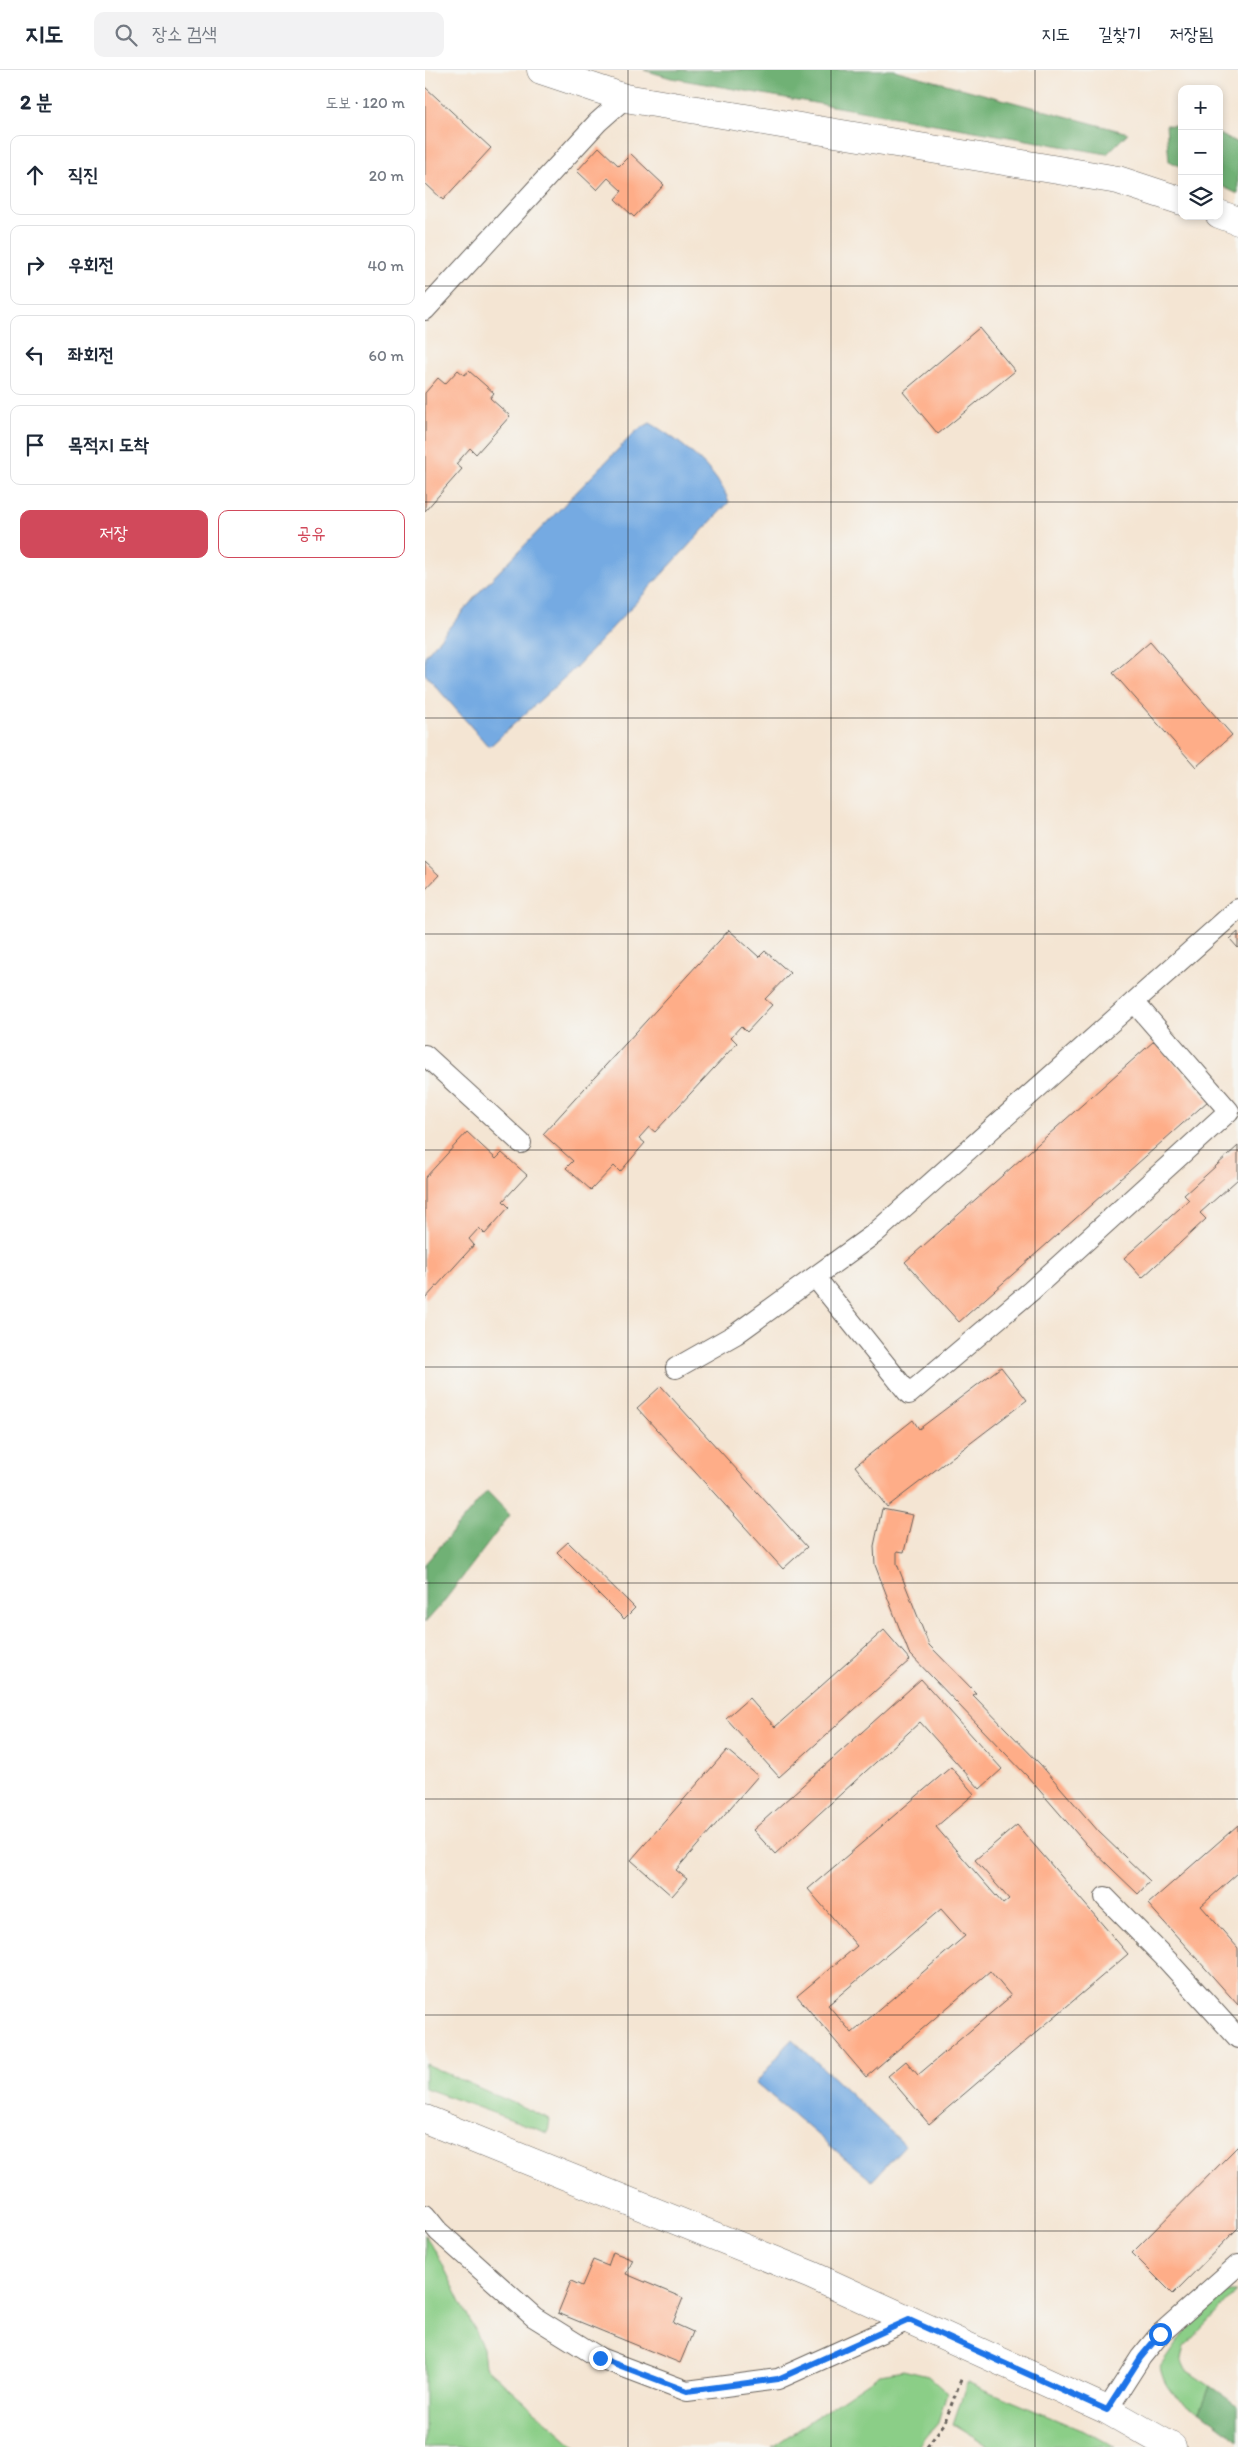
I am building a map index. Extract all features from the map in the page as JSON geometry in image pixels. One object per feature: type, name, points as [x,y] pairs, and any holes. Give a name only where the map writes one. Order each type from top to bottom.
[{"type":"main road","points":[[541,70],[625,98],[1118,180],[1178,201]]},
{"type":"main road","points":[[1223,215],[1238,220]]},
{"type":"main road","points":[[425,2119],[811,2276],[1107,2410],[1172,2447]]},
{"type":"lane","points":[[425,310],[598,122],[625,98]]},
{"type":"lane","points":[[676,1368],[736,1334],[874,1234],[1238,909]]},
{"type":"lane","points":[[815,1277],[909,1394],[1031,1291],[1229,1111],[1134,1002]]},
{"type":"lane","points":[[425,1055],[521,1143]]},
{"type":"lane","points":[[1105,1898],[1168,1961],[1238,2038]]},
{"type":"lane","points":[[425,2215],[438,2231],[534,2317],[600,2358],[687,2391],[778,2379],[909,2320]]},
{"type":"lane","points":[[1107,2410],[1141,2357],[1160,2334],[1238,2265]]},
{"type":"path","points":[[927,2447],[944,2424],[972,2349]]},
{"type":"green space","points":[[644,70],[894,70],[1128,133],[1107,154],[671,78]]},
{"type":"green space","points":[[1166,125],[1178,126],[1178,165],[1169,161]]},
{"type":"green space","points":[[1223,136],[1238,143],[1238,194],[1223,187]]},
{"type":"green space","points":[[487,1491],[510,1515],[442,1604],[425,1623],[425,1564]]},
{"type":"green space","points":[[425,2064],[550,2119],[548,2133],[425,2088]]},
{"type":"green space","points":[[425,2235],[438,2255],[483,2348],[485,2367],[576,2447],[425,2447]]},
{"type":"green space","points":[[1225,2292],[1236,2292],[1184,2347],[1181,2359],[1186,2370],[1210,2386],[1200,2412],[1174,2395],[1165,2383],[1160,2367],[1182,2335]]},
{"type":"green space","points":[[903,2370],[928,2376],[947,2393],[938,2423],[918,2447],[772,2447],[880,2374]]},
{"type":"green space","points":[[967,2382],[1095,2436],[1115,2447],[991,2447],[953,2424]]},
{"type":"green space","points":[[1210,2386],[1238,2406],[1238,2440],[1200,2412]]},
{"type":"water","points":[[650,423],[685,447],[707,467],[724,490],[729,502],[575,668],[489,747],[425,674],[425,656],[482,589],[636,431]]},
{"type":"water","points":[[792,2039],[905,2145],[872,2181],[756,2083]]},
{"type":"building","points":[[425,87],[491,148],[443,200],[425,183]]},
{"type":"building","points":[[599,147],[619,166],[631,154],[664,185],[634,217],[615,199],[622,191],[608,178],[597,190],[577,171]]},
{"type":"building","points":[[979,328],[1015,371],[938,434],[903,392]]},
{"type":"building","points":[[458,370],[464,375],[469,371],[494,393],[490,398],[510,416],[476,454],[470,448],[456,464],[462,469],[425,511],[425,393],[438,378],[445,384]]},
{"type":"building","points":[[1150,641],[1232,735],[1196,767],[1113,673]]},
{"type":"building","points":[[425,862],[439,875],[425,890]]},
{"type":"building","points":[[729,930],[759,957],[765,951],[790,973],[765,999],[772,1005],[747,1032],[741,1026],[731,1037],[737,1043],[655,1132],[649,1127],[639,1138],[645,1143],[620,1172],[614,1166],[591,1190],[566,1168],[573,1161],[543,1134]]},
{"type":"building","points":[[1238,932],[1238,948],[1230,939]]},
{"type":"building","points":[[1154,1041],[1208,1101],[959,1322],[905,1262]]},
{"type":"building","points":[[467,1132],[496,1159],[502,1153],[527,1175],[503,1201],[509,1207],[485,1234],[479,1228],[469,1239],[474,1245],[425,1299],[425,1178]]},
{"type":"building","points":[[1238,1146],[1238,1179],[1200,1213],[1206,1219],[1142,1278],[1124,1258],[1189,1200],[1184,1195]]},
{"type":"building","points":[[1001,1367],[1027,1400],[887,1507],[855,1466],[913,1420],[919,1429]]},
{"type":"building","points":[[661,1386],[807,1547],[783,1569],[637,1408]]},
{"type":"building","points":[[882,1509],[913,1515],[904,1552],[897,1551],[897,1564],[929,1645],[976,1693],[973,1695],[1040,1764],[1099,1832],[1150,1881],[1138,1894],[1086,1844],[1027,1776],[909,1653],[875,1565],[874,1546]]},
{"type":"building","points":[[568,1542],[635,1608],[624,1619],[557,1552]]},
{"type":"building","points":[[884,1630],[910,1660],[779,1777],[726,1718],[749,1698],[775,1727]]},
{"type":"building","points":[[921,1679],[1002,1769],[980,1789],[920,1722],[775,1854],[753,1830]]},
{"type":"building","points":[[727,1750],[758,1776],[676,1870],[687,1879],[672,1896],[631,1860]]},
{"type":"building","points":[[951,1767],[974,1794],[936,1827],[1003,1904],[1009,1899],[975,1860],[1017,1825],[1128,1954],[929,2124],[888,2076],[906,2061],[918,2075],[1011,1996],[990,1971],[866,2077],[797,1996],[857,1946],[808,1889]],"holes":[[[941,1909],[965,1936],[852,2033],[828,2005]]]},
{"type":"building","points":[[1238,1825],[1238,1873],[1201,1906],[1238,1948],[1238,2005],[1148,1904]]},
{"type":"building","points":[[1238,2146],[1238,2228],[1173,2294],[1132,2253]]},
{"type":"building","points":[[613,2252],[633,2260],[626,2274],[683,2298],[673,2323],[693,2332],[680,2363],[558,2313],[571,2281],[582,2286],[593,2260],[608,2266]]},
{"type":"route","points":[[600,2358],[687,2391],[778,2379],[909,2320],[1107,2410],[1141,2357],[1160,2334]]}]
